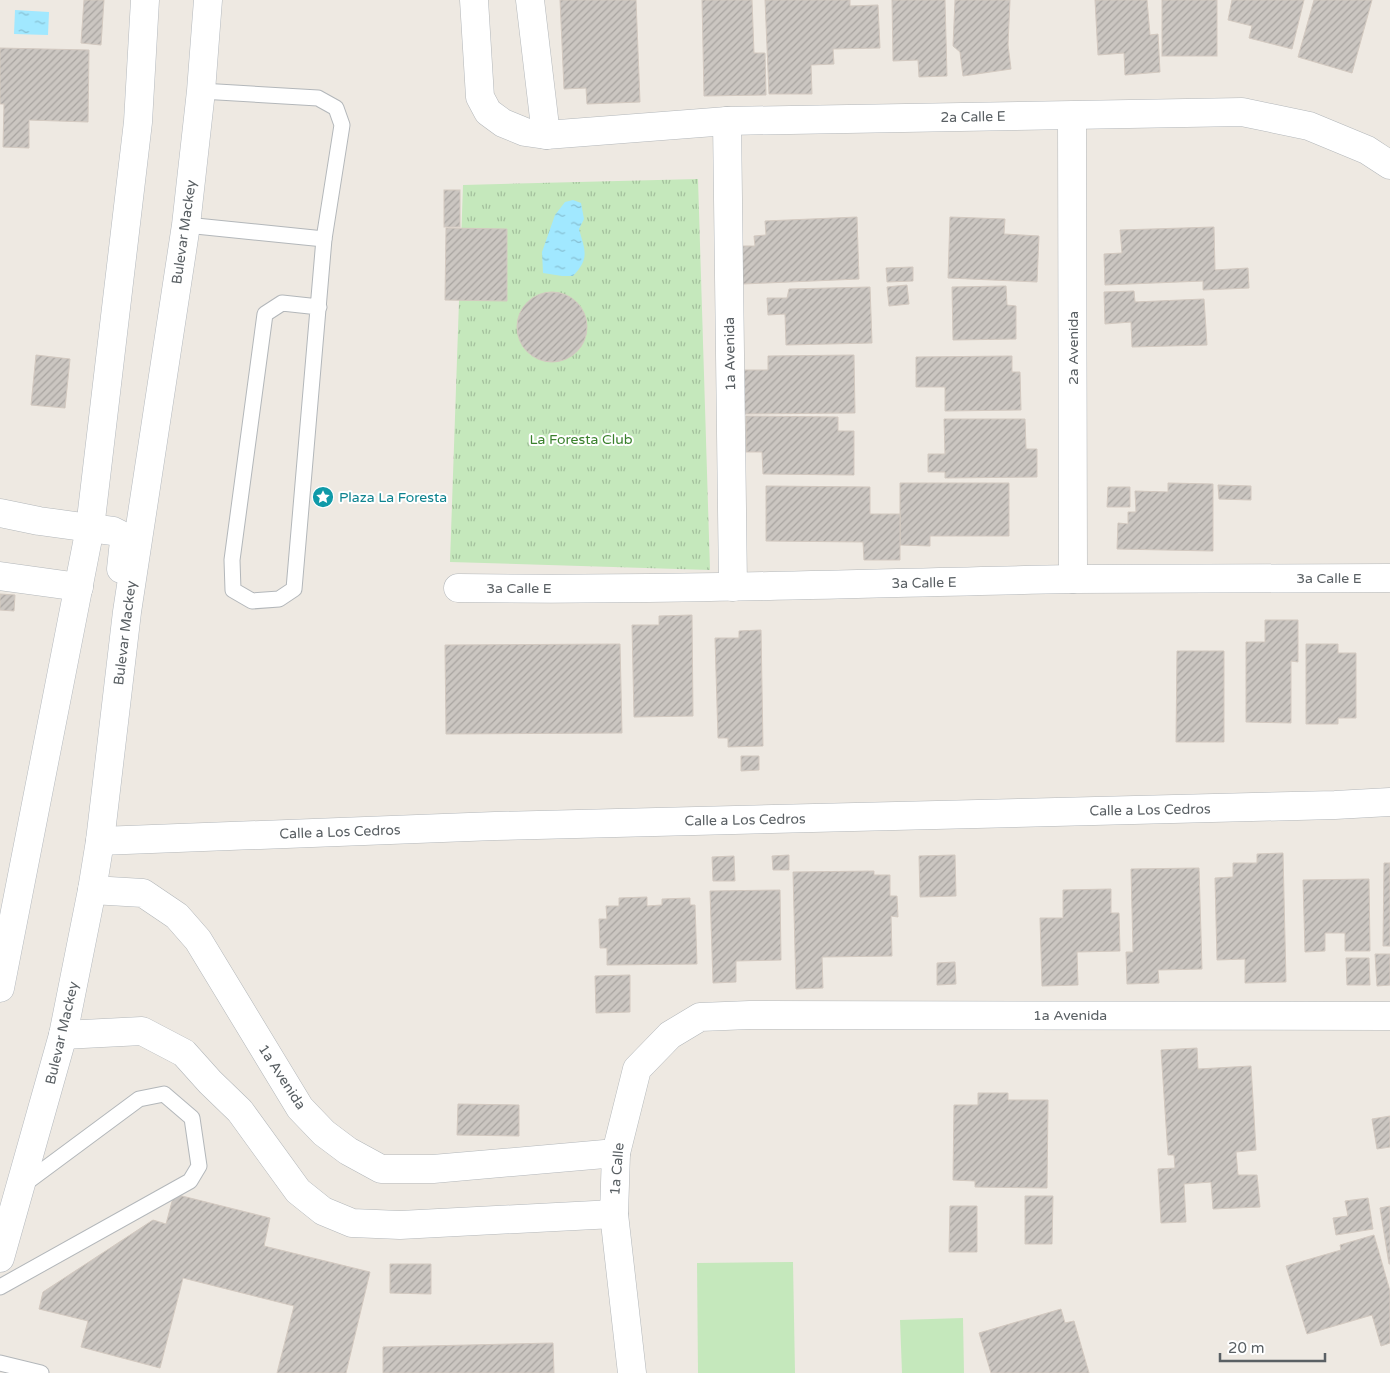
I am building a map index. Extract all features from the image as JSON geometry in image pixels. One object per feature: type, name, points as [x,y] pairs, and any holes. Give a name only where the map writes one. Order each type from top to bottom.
[{"type":"street","points":[[0,988],[5,937],[90,528],[138,122],[145,0]]},
{"type":"street","name":"Bulevar Mackey","points":[[0,1258],[64,1035],[92,890],[100,841],[127,612],[186,224],[208,0]]},
{"type":"street","points":[[474,0],[480,97],[488,112],[503,123],[525,132],[546,135],[530,0]]},
{"type":"street","name":"2a Calle E","points":[[546,135],[727,122],[1242,112],[1309,126],[1368,150],[1390,165]]},
{"type":"street","name":"2a Avenida","points":[[1072,116],[1073,579]]},
{"type":"street","name":"1a Avenida","points":[[727,122],[733,587]]},
{"type":"street","points":[[0,513],[39,521],[114,531],[121,535],[124,541],[118,603],[127,612]]},
{"type":"street","points":[[0,576],[79,587]]},
{"type":"street","name":"3a Calle E","points":[[458,588],[733,587],[1073,579],[1390,578]]},
{"type":"street","name":"Calle a Los Cedros","points":[[100,841],[495,826],[1335,805],[1390,802]]},
{"type":"street","name":"1a Avenida","points":[[92,890],[143,894],[178,916],[198,940],[300,1108],[324,1133],[348,1152],[380,1169],[433,1169],[616,1153]]},
{"type":"street","name":"1a Avenida","points":[[750,1015],[1390,1016]]},
{"type":"street","name":"1a Calle","points":[[632,1373],[614,1214],[616,1153],[637,1069],[670,1035],[700,1017],[750,1015]]},
{"type":"street","points":[[64,1035],[142,1032],[184,1053],[210,1082],[240,1110],[298,1191],[323,1211],[352,1224],[400,1225],[614,1214]]},
{"type":"lane","points":[[200,91],[318,98],[336,108],[342,125],[324,239],[319,306],[294,589],[279,599],[252,601],[233,590],[232,560],[265,314],[282,303],[319,306]]},
{"type":"lane","points":[[186,224],[324,239]]},
{"type":"lane","points":[[0,1286],[190,1182],[199,1166],[192,1118],[164,1094],[139,1099],[21,1186]]},
{"type":"lane","points":[[0,1363],[41,1373]]},
{"type":"green space","name":"La Foresta Club","points":[[698,179],[710,570],[450,562],[463,185]]},
{"type":"green space","points":[[793,1262],[795,1373],[698,1373],[697,1263]]},
{"type":"green space","points":[[963,1318],[964,1373],[902,1373],[900,1320]]},
{"type":"water","points":[[15,10],[49,12],[48,35],[14,34]]},
{"type":"water","points":[[573,200],[581,203],[584,219],[579,229],[585,254],[582,264],[573,276],[543,273],[542,252],[555,215],[565,202]]},
{"type":"building","points":[[84,0],[104,0],[101,45],[81,43]]},
{"type":"building","points":[[560,0],[636,0],[640,102],[587,104],[586,88],[564,89]]},
{"type":"building","points":[[702,0],[752,0],[754,53],[765,53],[766,95],[704,96]]},
{"type":"building","points":[[765,0],[850,0],[850,6],[878,5],[880,48],[833,49],[834,64],[811,65],[812,94],[769,94]]},
{"type":"building","points":[[892,0],[945,0],[947,76],[919,77],[918,60],[893,61]]},
{"type":"building","points":[[955,0],[1010,0],[1008,45],[1011,69],[963,76],[960,52],[953,46]]},
{"type":"building","points":[[1095,0],[1147,0],[1150,35],[1158,34],[1160,72],[1125,75],[1124,53],[1098,55]]},
{"type":"building","points":[[1162,0],[1217,0],[1217,56],[1162,56]]},
{"type":"building","points":[[1232,0],[1304,0],[1292,49],[1249,38],[1252,26],[1228,20]]},
{"type":"building","points":[[1314,0],[1372,0],[1352,73],[1298,57]]},
{"type":"building","points":[[0,48],[89,50],[88,122],[29,120],[29,148],[3,147],[4,104],[0,104]]},
{"type":"building","points":[[444,190],[460,190],[460,227],[444,227]]},
{"type":"building","points":[[857,217],[859,279],[743,284],[741,246],[755,246],[754,236],[766,235],[765,221]]},
{"type":"building","points":[[950,217],[1005,219],[1004,234],[1039,236],[1037,282],[948,278]]},
{"type":"building","points":[[1214,227],[1215,270],[1248,268],[1249,288],[1203,290],[1203,281],[1105,285],[1104,254],[1122,253],[1120,230]]},
{"type":"building","points":[[446,228],[507,229],[507,301],[445,300]]},
{"type":"building","points":[[913,267],[913,281],[887,282],[886,268]]},
{"type":"building","points":[[907,285],[909,304],[889,306],[887,287]]},
{"type":"building","points":[[1006,286],[1007,305],[1016,306],[1016,339],[953,340],[952,287]]},
{"type":"building","points":[[870,287],[872,343],[786,345],[785,314],[768,315],[767,298],[787,298],[789,289]]},
{"type":"building","points":[[1134,291],[1135,302],[1204,299],[1207,345],[1132,347],[1131,322],[1105,324],[1104,292]]},
{"type":"building","points":[[552,292],[565,295],[577,302],[584,314],[587,327],[584,340],[577,352],[565,359],[552,362],[539,359],[527,352],[520,340],[517,327],[520,314],[527,302],[539,295]]},
{"type":"building","points":[[36,355],[70,359],[65,408],[31,405]]},
{"type":"building","points":[[854,355],[855,413],[744,414],[743,370],[768,370],[768,356]]},
{"type":"building","points":[[1012,356],[1012,372],[1020,372],[1021,410],[945,411],[945,387],[916,387],[916,357]]},
{"type":"building","points":[[746,416],[838,417],[838,431],[854,431],[854,475],[763,474],[762,452],[746,452]]},
{"type":"building","points":[[944,419],[1025,419],[1026,449],[1037,449],[1037,477],[945,478],[945,472],[928,472],[928,454],[945,454]]},
{"type":"building","points":[[900,483],[1009,483],[1009,536],[930,536],[930,546],[900,545]]},
{"type":"building","points":[[1168,483],[1213,484],[1213,551],[1117,549],[1118,523],[1128,524],[1128,512],[1136,512],[1135,491],[1168,492]]},
{"type":"building","points":[[1218,485],[1251,486],[1251,500],[1219,499]]},
{"type":"building","points":[[766,486],[870,487],[870,514],[900,514],[900,560],[864,560],[863,542],[766,541]]},
{"type":"building","points":[[1108,487],[1130,487],[1130,507],[1107,507]]},
{"type":"building","points":[[0,594],[15,595],[14,611],[0,610]]},
{"type":"building","points":[[692,615],[693,716],[634,717],[632,625],[659,625],[659,616]]},
{"type":"building","points":[[1265,620],[1298,620],[1298,662],[1291,661],[1291,723],[1246,722],[1246,642],[1265,642]]},
{"type":"building","points":[[761,630],[763,746],[728,747],[728,738],[718,738],[715,638],[739,638],[739,631]]},
{"type":"building","points":[[620,644],[622,733],[446,734],[445,645]]},
{"type":"building","points":[[1306,644],[1338,644],[1338,653],[1356,653],[1356,718],[1338,718],[1338,724],[1306,724]]},
{"type":"building","points":[[1177,651],[1224,651],[1224,742],[1176,742]]},
{"type":"building","points":[[741,756],[759,756],[759,770],[741,771]]},
{"type":"building","points":[[1283,853],[1286,982],[1245,983],[1245,959],[1217,960],[1215,878],[1233,877],[1233,863],[1257,863],[1257,854]]},
{"type":"building","points":[[789,855],[789,870],[773,870],[772,856]]},
{"type":"building","points":[[955,855],[956,896],[920,897],[919,856]]},
{"type":"building","points":[[734,856],[735,881],[713,881],[712,857]]},
{"type":"building","points":[[1384,863],[1390,863],[1390,946],[1383,946]]},
{"type":"building","points":[[1199,868],[1202,969],[1158,970],[1159,983],[1127,984],[1126,952],[1133,952],[1131,869]]},
{"type":"building","points":[[874,871],[874,875],[890,875],[890,896],[897,896],[898,917],[891,916],[892,956],[822,957],[823,988],[796,989],[793,872]]},
{"type":"building","points":[[1369,879],[1370,951],[1345,951],[1345,933],[1325,933],[1325,951],[1305,952],[1303,880]]},
{"type":"building","points":[[1111,889],[1111,913],[1119,913],[1120,951],[1077,952],[1078,985],[1042,986],[1040,918],[1063,918],[1063,890]]},
{"type":"building","points":[[780,890],[781,960],[736,961],[736,982],[713,983],[710,891]]},
{"type":"building","points":[[647,897],[647,906],[662,905],[662,899],[690,898],[690,905],[695,905],[697,964],[607,965],[607,948],[600,948],[599,919],[607,919],[606,906],[619,906],[619,898]]},
{"type":"building","points":[[1375,954],[1390,954],[1390,985],[1377,986]]},
{"type":"building","points":[[1346,958],[1369,958],[1370,985],[1347,985]]},
{"type":"building","points":[[955,962],[956,984],[937,985],[937,963]]},
{"type":"building","points":[[630,975],[630,1012],[596,1013],[595,976]]},
{"type":"building","points":[[1197,1048],[1198,1069],[1251,1066],[1256,1150],[1236,1152],[1238,1175],[1257,1175],[1260,1207],[1213,1209],[1211,1182],[1184,1184],[1186,1222],[1161,1223],[1158,1169],[1175,1168],[1174,1155],[1168,1155],[1161,1050]]},
{"type":"building","points":[[978,1093],[1008,1093],[1008,1100],[1048,1100],[1047,1188],[975,1187],[975,1181],[953,1180],[954,1105],[978,1105]]},
{"type":"building","points":[[458,1104],[519,1105],[519,1136],[457,1135]]},
{"type":"building","points":[[1390,1116],[1390,1147],[1377,1149],[1372,1119]]},
{"type":"building","points":[[174,1194],[270,1218],[264,1246],[370,1272],[346,1373],[277,1373],[294,1306],[183,1278],[160,1368],[81,1347],[88,1321],[39,1309],[43,1292],[153,1220],[166,1224]]},
{"type":"building","points":[[1025,1196],[1053,1196],[1052,1244],[1025,1244]]},
{"type":"building","points":[[1368,1198],[1373,1229],[1336,1235],[1333,1218],[1348,1216],[1345,1201]]},
{"type":"building","points":[[950,1206],[977,1206],[977,1252],[949,1252]]},
{"type":"building","points":[[1390,1206],[1390,1264],[1389,1264],[1380,1208]]},
{"type":"building","points":[[1374,1235],[1390,1291],[1390,1343],[1381,1346],[1372,1315],[1307,1334],[1286,1266],[1341,1250],[1340,1245]]},
{"type":"building","points":[[390,1264],[431,1264],[431,1294],[390,1293]]},
{"type":"building","points":[[1061,1309],[1065,1323],[1074,1321],[1089,1373],[991,1373],[979,1333]]},
{"type":"building","points":[[553,1343],[554,1373],[383,1373],[383,1347]]},
{"type":"place","name":"Plaza La Foresta","points":[[323,497]]}]
